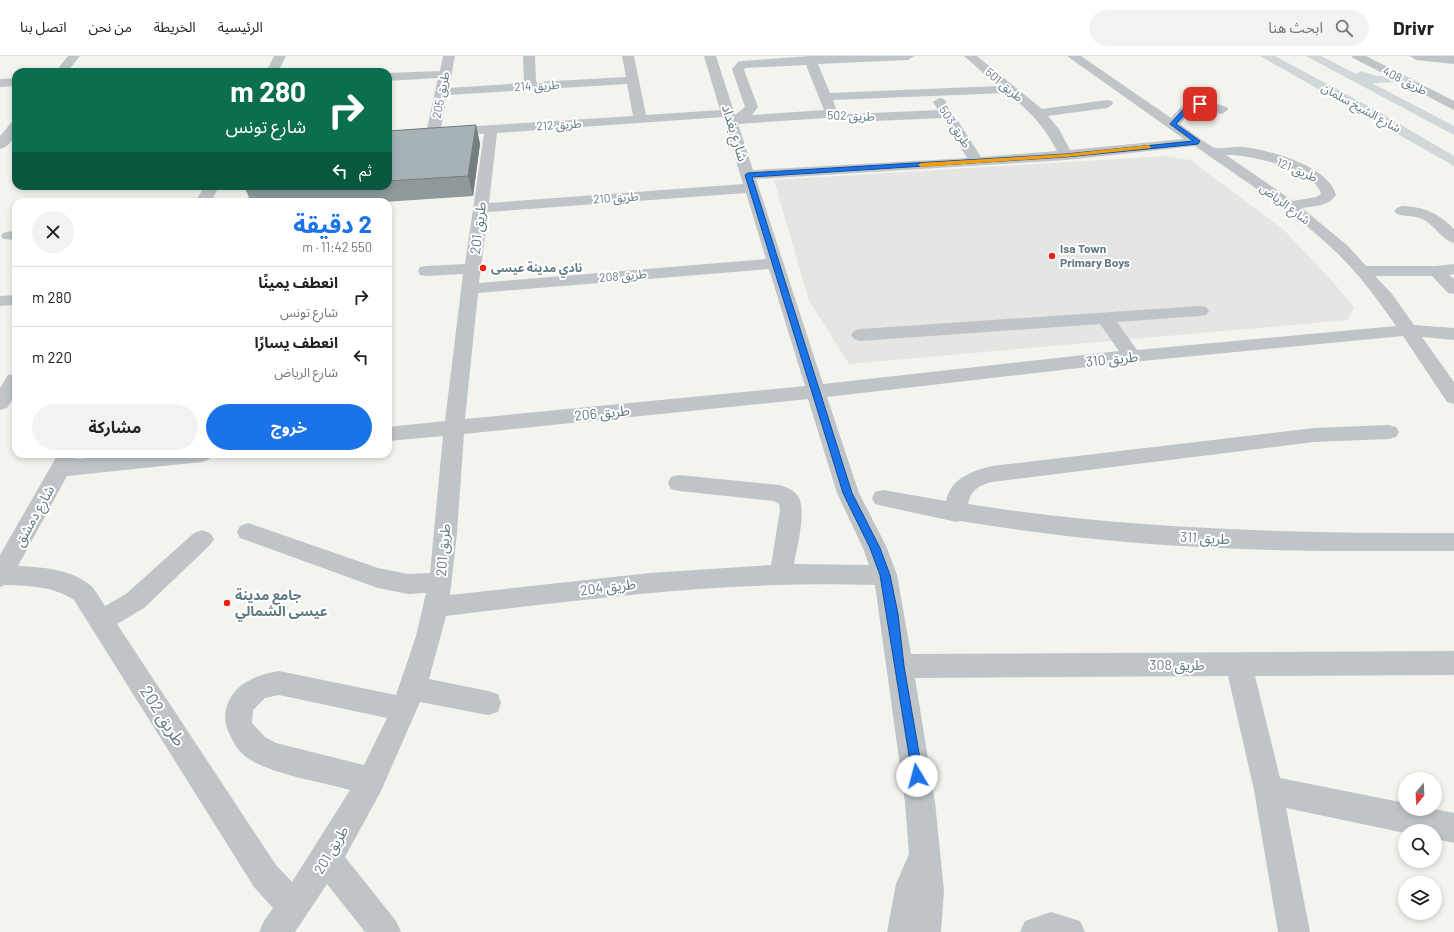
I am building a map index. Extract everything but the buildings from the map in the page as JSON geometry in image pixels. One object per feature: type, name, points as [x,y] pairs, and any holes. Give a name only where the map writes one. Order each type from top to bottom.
[{"type":"main road","name":"شارع الشيخ سلمان","points":[[1266,56],[1361,107],[1454,162]]},
{"type":"main road","name":"شارع الشيخ سلمان","points":[[1312,56],[1454,131]]},
{"type":"main road","points":[[1327,64],[1373,79],[1401,78]]},
{"type":"street","points":[[64,68],[74,56]]},
{"type":"street","points":[[274,68],[280,56]]},
{"type":"street","name":"طريق 205","points":[[433,133],[449,56]]},
{"type":"street","points":[[529,56],[530,86]]},
{"type":"street","points":[[628,56],[640,119]]},
{"type":"street","name":"شارع بغداد","points":[[710,56],[732,118],[750,182],[848,493],[875,548],[885,575],[893,614],[899,666],[916,769],[928,891],[925,932]]},
{"type":"street","points":[[732,118],[747,113],[752,107],[738,69],[739,66],[749,63],[803,59],[908,56]]},
{"type":"street","name":"طريق 501","points":[[970,56],[1039,113],[1052,129],[1066,156]]},
{"type":"street","name":"شارع الرياض","points":[[1073,56],[1214,152],[1290,206],[1342,250],[1362,270],[1386,298],[1454,397]]},
{"type":"street","points":[[1359,57],[1383,56]]},
{"type":"street","points":[[1416,56],[1454,60]]},
{"type":"street","name":"طريق 408","points":[[1359,57],[1454,106]]},
{"type":"street","points":[[803,59],[829,106]]},
{"type":"street","points":[[392,78],[445,74]]},
{"type":"street","name":"طريق 214","points":[[442,92],[632,80]]},
{"type":"street","points":[[0,84],[12,82]]},
{"type":"street","name":"طريق 502","points":[[829,106],[851,118],[940,103],[1009,89]]},
{"type":"street","name":"طريق 502","points":[[732,118],[829,106],[940,103]]},
{"type":"street","name":"طريق 503","points":[[940,103],[978,162]]},
{"type":"street","points":[[1039,113],[1107,104]]},
{"type":"street","points":[[1173,124],[1192,104],[1200,104],[1222,110]]},
{"type":"street","name":"طريق 212","points":[[462,131],[640,119],[732,118]]},
{"type":"street","points":[[0,128],[12,126]]},
{"type":"street","name":"طريق 201","points":[[275,932],[327,859],[370,781],[408,699],[422,660],[436,608],[440,583],[454,427],[471,278],[491,129]]},
{"type":"street","points":[[0,145],[12,131]]},
{"type":"street","points":[[418,134],[448,132]]},
{"type":"street","name":"طريق 210","points":[[480,208],[750,182],[978,162],[1066,156],[1198,142]]},
{"type":"street","name":"طريق 121","points":[[1214,152],[1239,151],[1266,157],[1313,174],[1322,180],[1330,192],[1330,195],[1324,200],[1290,206]]},
{"type":"street","points":[[1402,211],[1419,211],[1427,214],[1454,238]]},
{"type":"street","name":"طريق 208","points":[[426,271],[471,278],[776,263]]},
{"type":"street","points":[[1362,270],[1436,271],[1454,269]]},
{"type":"street","points":[[1436,271],[1454,290]]},
{"type":"street","points":[[0,301],[12,300]]},
{"type":"street","points":[[860,335],[1200,311]]},
{"type":"street","points":[[1105,318],[1132,356]]},
{"type":"street","name":"طريق 310","points":[[816,391],[1132,356],[1409,330],[1454,334]]},
{"type":"street","points":[[0,403],[10,381]]},
{"type":"street","name":"طريق 206","points":[[392,434],[816,391]]},
{"type":"street","points":[[957,513],[956,504],[960,490],[973,479],[992,474],[1314,435],[1389,432]]},
{"type":"street","points":[[64,462],[133,458]]},
{"type":"street","name":"شارع دمشق","points":[[1,576],[64,462]]},
{"type":"street","points":[[679,483],[779,494],[789,500],[791,510],[781,574]]},
{"type":"street","name":"طريق 311","points":[[883,498],[957,513],[1047,525],[1164,536],[1254,540],[1454,542]]},
{"type":"street","points":[[248,532],[378,578],[408,584],[440,583]]},
{"type":"street","points":[[101,620],[135,601],[202,539]]},
{"type":"street","name":"طريق 204","points":[[436,608],[647,583],[781,574],[885,575]]},
{"type":"street","name":"طريق 202","points":[[1,576],[56,580],[67,583],[83,593],[265,876],[294,907]]},
{"type":"street","name":"طريق 308","points":[[899,666],[1454,663]]},
{"type":"street","points":[[1239,665],[1268,790],[1294,932]]},
{"type":"street","points":[[370,781],[276,757],[263,752],[251,744],[239,721],[238,710],[244,699],[254,689],[267,684],[279,683],[408,699],[488,703]]},
{"type":"street","points":[[1268,790],[1454,828]]},
{"type":"street","name":"شارع بغداد","points":[[903,932],[912,884],[924,857]]},
{"type":"street","points":[[327,859],[385,932]]},
{"type":"street","points":[[1036,932],[1051,928],[1069,932]]},
{"type":"shaded area","name":"Isa Town Primary Boys","points":[[1167,156],[1190,160],[1284,230],[1333,282],[1354,308],[1348,320],[849,364],[809,301],[774,180]]},
{"type":"slow traffic","points":[[921,165],[1066,156],[1149,147]]},
{"type":"place","name":"Isa Town Primary Boys","points":[[1052,256]]},
{"type":"place","name":"نادي مدينة عيسى","points":[[483,268]]},
{"type":"place","name":"جامع مدينة عيسى الشمالي","points":[[227,603]]},
{"type":"route","points":[[917,776],[899,666],[893,614],[885,575],[875,548],[848,493],[748,175],[1066,156],[1198,142],[1173,124],[1190,105],[1200,104]]}]
